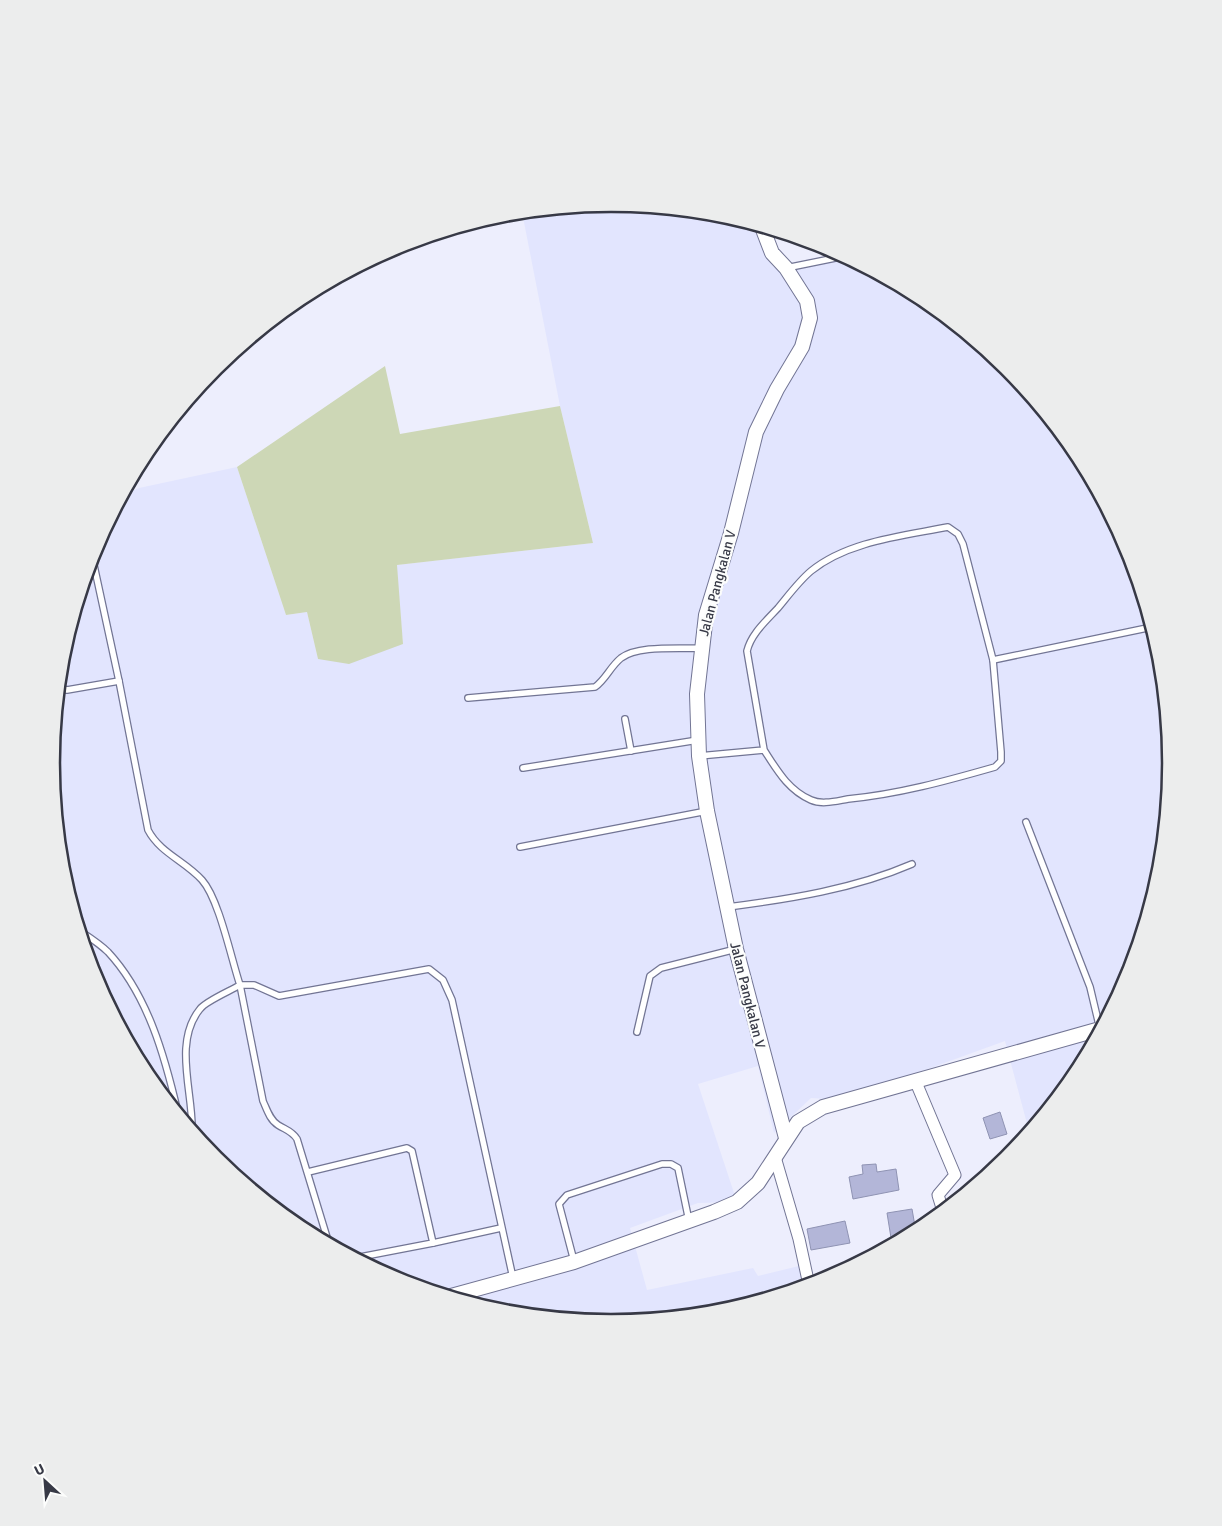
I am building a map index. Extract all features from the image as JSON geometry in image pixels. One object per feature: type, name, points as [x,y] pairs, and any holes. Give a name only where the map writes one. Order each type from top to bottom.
[{"type":"street","name":"Jalan Pangkalan V","points":[[765,234],[772,253],[786,268],[809,309],[807,334],[756,432],[731,533],[708,607],[701,648],[697,694],[698,740],[707,811],[736,949],[786,1138]]},
{"type":"street","points":[[462,1293],[574,1262],[737,1202],[758,1183],[798,1122],[815,1111],[915,1080],[1092,1031]]},
{"type":"street","points":[[915,1080],[955,1175],[938,1195],[941,1204]]},
{"type":"street","points":[[774,1157],[799,1239],[807,1278]]},
{"type":"lane","points":[[786,268],[832,259]]},
{"type":"lane","points":[[948,527],[954,530],[963,544],[992,660],[1001,761],[995,767],[936,784],[899,792],[822,802],[812,800],[789,786],[764,750],[747,651],[749,642],[810,572],[844,552],[948,527]]},
{"type":"lane","points":[[95,570],[120,681],[148,830],[155,842],[202,880],[216,908],[240,985],[263,1101],[269,1116],[277,1124],[292,1132],[298,1139],[326,1234]]},
{"type":"lane","points":[[992,660],[1145,628]]},
{"type":"lane","points":[[468,698],[595,687],[604,680],[613,665],[633,650],[701,648]]},
{"type":"lane","points":[[65,690],[120,681]]},
{"type":"lane","points":[[625,719],[631,751]]},
{"type":"lane","points":[[523,768],[698,740]]},
{"type":"lane","points":[[699,756],[764,750]]},
{"type":"lane","points":[[520,847],[707,811]]},
{"type":"lane","points":[[1026,822],[1090,987],[1098,1020]]},
{"type":"lane","points":[[728,907],[812,894],[863,882],[912,864]]},
{"type":"lane","points":[[88,937],[107,951],[124,973],[146,1011],[167,1066],[175,1099]]},
{"type":"lane","points":[[637,1032],[650,976],[661,968],[736,949]]},
{"type":"lane","points":[[191,1118],[186,1071],[188,1031],[200,1008],[240,985],[254,985],[280,996],[429,969],[443,980],[452,1000],[514,1280]]},
{"type":"lane","points":[[308,1172],[410,1148],[433,1243]]},
{"type":"lane","points":[[574,1262],[559,1204],[567,1195],[662,1164],[671,1164],[678,1168],[689,1221]]},
{"type":"lane","points":[[365,1256],[501,1228]]},
{"type":"shaded area","points":[[611,212],[683,217],[755,231],[773,267],[827,256],[855,269],[917,305],[974,349],[1001,373],[1025,400],[1069,457],[1105,519],[1133,586],[1143,620],[1157,691],[1161,727],[1161,799],[1157,835],[1143,906],[1133,940],[1105,1007],[1088,1039],[1048,1098],[1027,1124],[1005,1041],[842,1100],[811,1098],[774,1133],[758,1066],[698,1084],[737,1202],[698,1203],[630,1228],[647,1290],[753,1268],[758,1276],[799,1266],[802,1280],[754,1295],[683,1309],[647,1313],[575,1313],[539,1309],[468,1295],[434,1285],[367,1257],[335,1240],[276,1200],[221,1153],[197,1126],[153,1069],[134,1038],[117,1007],[89,940],[79,906],[65,835],[61,799],[61,727],[71,656],[89,586],[102,552],[132,491],[237,467],[286,615],[307,612],[318,659],[403,644],[396,565],[593,543],[560,406],[523,220],[575,213]]},
{"type":"green space","points":[[385,366],[400,434],[560,406],[593,543],[397,565],[403,644],[349,664],[318,659],[307,612],[286,615],[237,467]]},
{"type":"building","points":[[1000,1112],[1007,1134],[990,1139],[983,1118]]},
{"type":"building","points":[[876,1164],[877,1172],[896,1169],[899,1190],[853,1199],[849,1177],[863,1174],[862,1165]]},
{"type":"building","points":[[912,1209],[914,1223],[891,1237],[887,1213]]},
{"type":"building","points":[[845,1221],[850,1243],[811,1250],[807,1229]]}]
